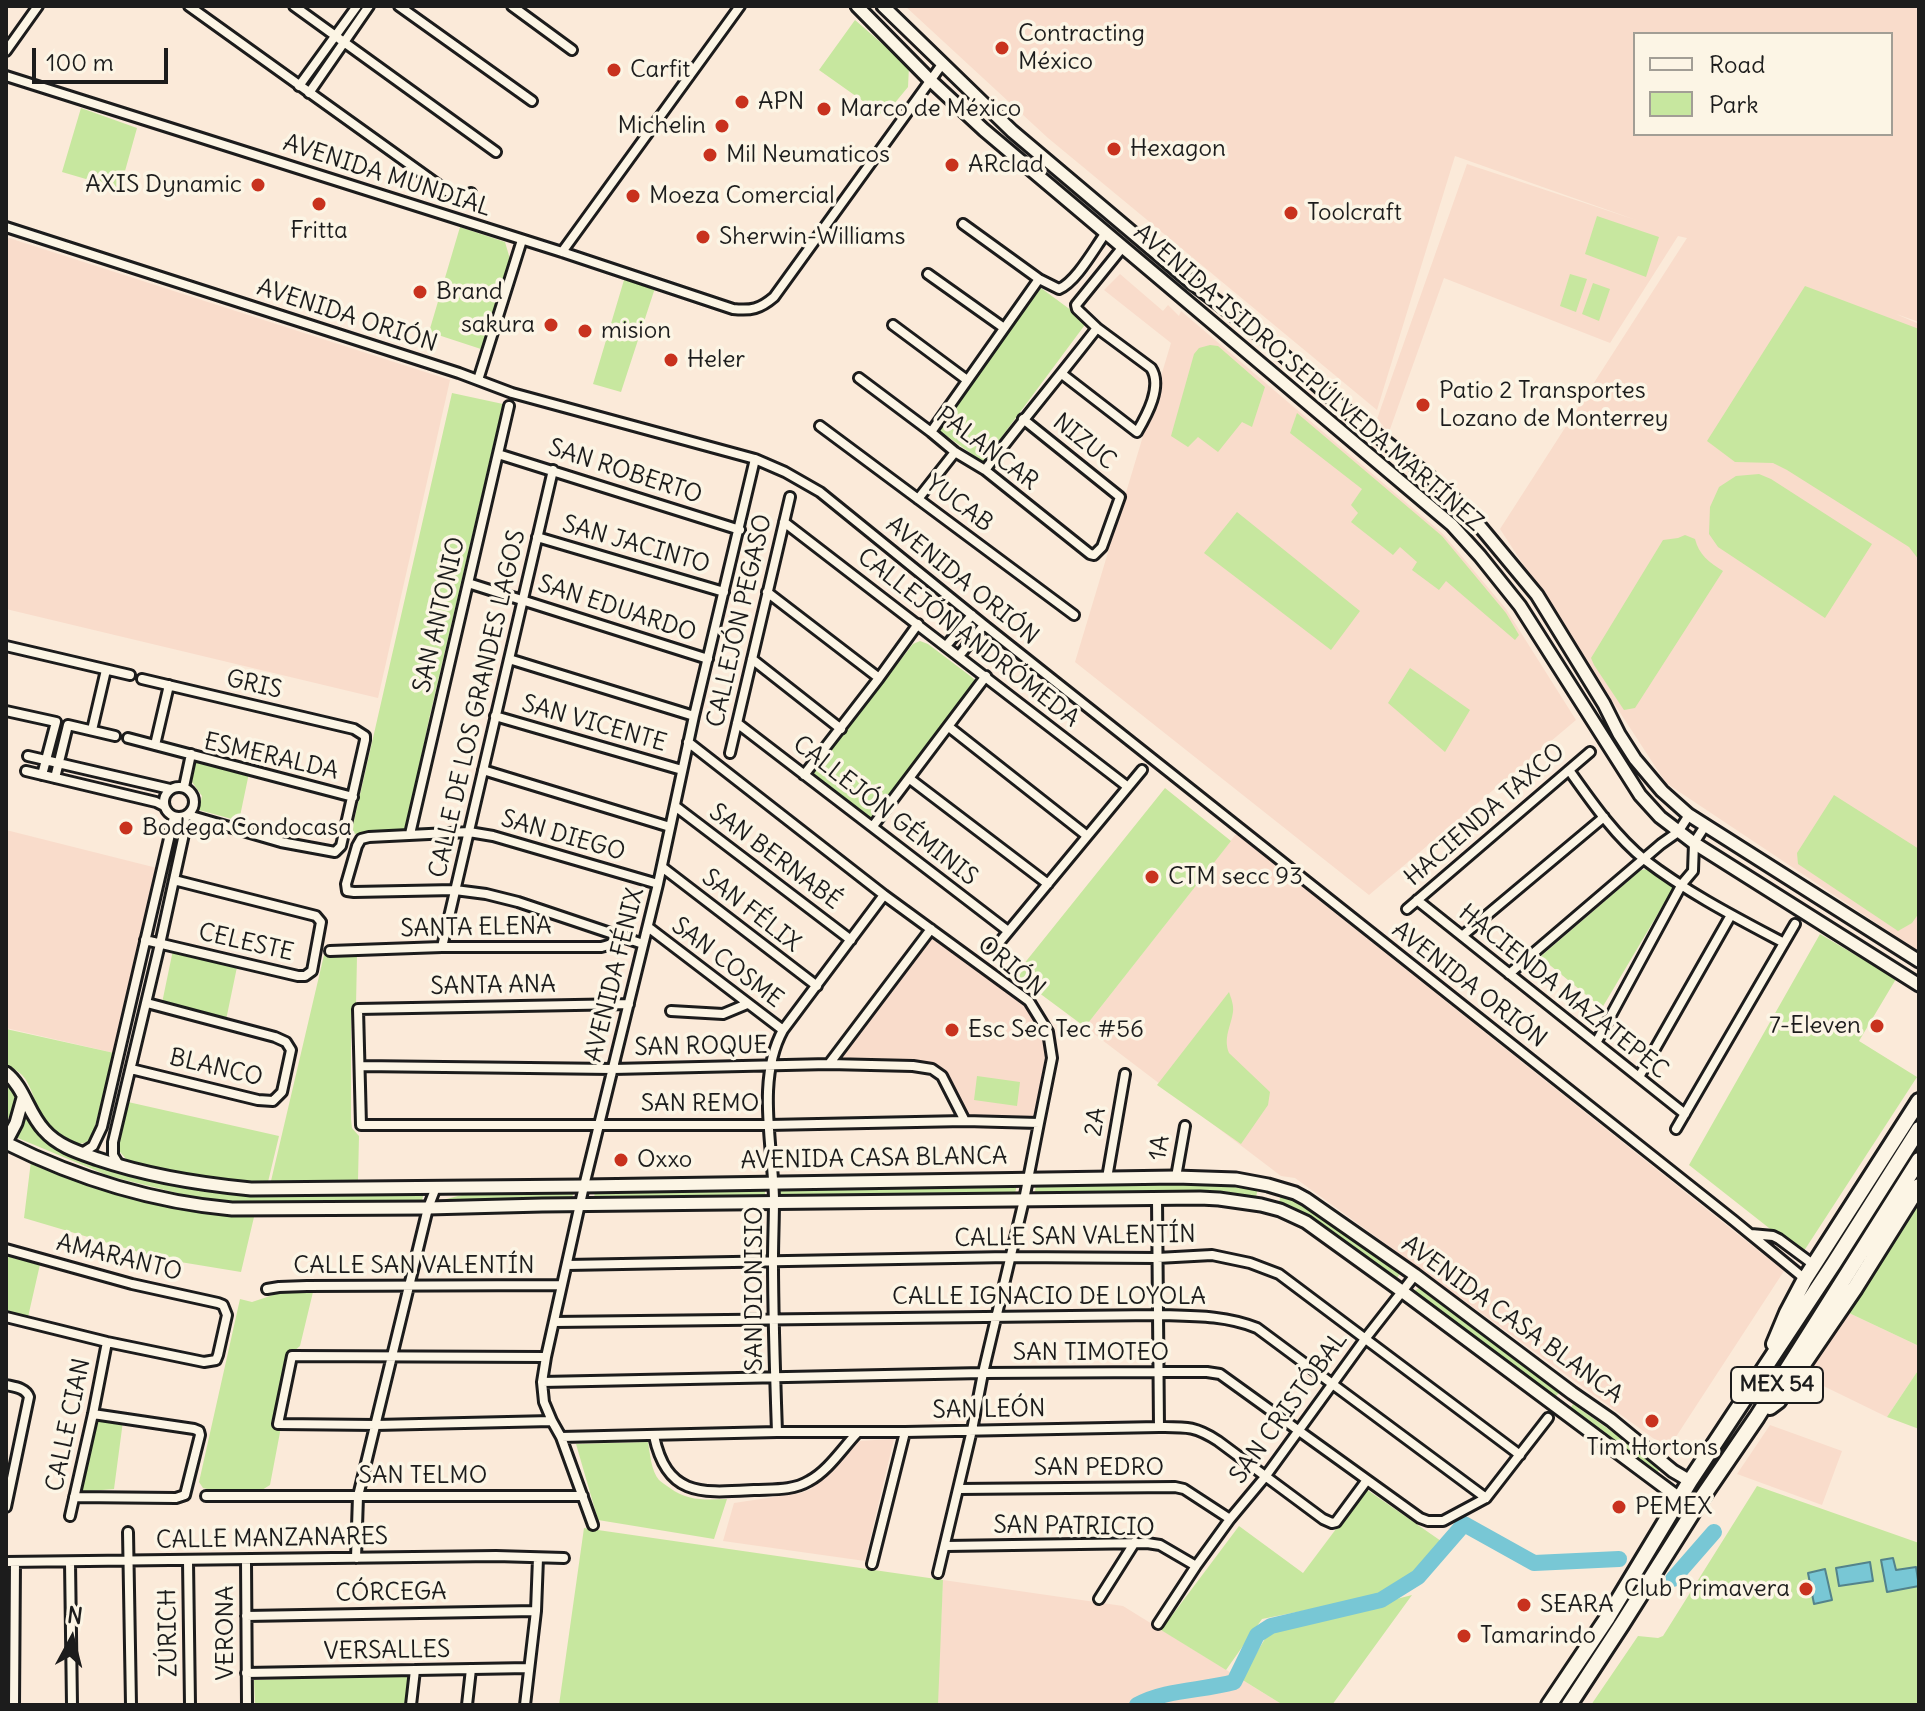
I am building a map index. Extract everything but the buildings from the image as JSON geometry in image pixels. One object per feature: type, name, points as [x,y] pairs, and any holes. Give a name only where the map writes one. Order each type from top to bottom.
[{"type":"highway","points":[[1768,1364],[1778,1331],[1805,1279],[1919,1101]]},
{"type":"highway","name":"MEX 54","points":[[1549,1705],[1608,1617],[1679,1498],[1919,1129]]},
{"type":"highway","name":"MEX 54","points":[[1569,1705],[1757,1417],[1919,1160]]},
{"type":"highway","points":[[1757,1417],[1778,1401],[1855,1288],[1919,1186]]},
{"type":"street","points":[[6,51],[38,6]]},
{"type":"street","points":[[189,6],[451,194],[463,198],[471,193]]},
{"type":"street","points":[[294,6],[496,152]]},
{"type":"street","points":[[309,93],[357,6]]},
{"type":"street","points":[[299,86],[369,6]]},
{"type":"street","points":[[399,6],[532,101]]},
{"type":"street","points":[[410,14],[417,6]]},
{"type":"street","points":[[512,6],[572,50]]},
{"type":"street","points":[[562,252],[740,6]]},
{"type":"street","name":"AVENIDA ISIDRO SEPÚLVEDA MARTÍNEZ","points":[[857,6],[984,130],[1452,525],[1520,606],[1640,795],[1660,817],[1694,843],[1919,985]]},
{"type":"street","name":"AVENIDA ISIDRO SEPÚLVEDA MARTÍNEZ","points":[[883,6],[1012,131],[1192,283],[1264,338],[1468,512],[1537,595],[1619,734],[1662,791],[1705,826],[1919,961]]},
{"type":"street","points":[[930,80],[943,63]]},
{"type":"street","name":"AVENIDA MUNDIAL","points":[[6,76],[733,309],[756,309],[774,297],[930,80]]},
{"type":"street","points":[[963,224],[1039,279],[1059,289],[1078,271],[1105,234]]},
{"type":"street","name":"AVENIDA ORIÓN","points":[[6,227],[512,393],[755,459],[820,492],[1805,1279]]},
{"type":"street","points":[[478,380],[522,240]]},
{"type":"street","points":[[1062,374],[1137,432],[1145,418],[1156,378],[1151,368],[1097,328],[1076,305],[1122,248]]},
{"type":"street","points":[[928,274],[1004,328]]},
{"type":"street","points":[[931,432],[1039,279]]},
{"type":"street","points":[[893,325],[967,380]]},
{"type":"street","points":[[985,470],[1097,328]]},
{"type":"street","name":"PALANCAR","points":[[859,378],[955,452],[985,470],[1090,554]]},
{"type":"street","points":[[1290,389],[1322,406],[1332,398]]},
{"type":"street","name":"SAN ANTONIO","points":[[410,834],[509,406]]},
{"type":"street","name":"NIZUC","points":[[1023,419],[1120,497],[1102,547],[1094,555],[1090,554]]},
{"type":"street","name":"YUCAB","points":[[820,426],[1074,615]]},
{"type":"street","points":[[918,499],[955,452]]},
{"type":"street","name":"SAN ROBERTO","points":[[498,454],[740,530]]},
{"type":"street","name":"AVENIDA FÉNIX","points":[[593,1525],[561,1437],[544,1402],[542,1382],[584,1186],[648,927],[755,459]]},
{"type":"street","name":"CALLE DE LOS GRANDES LAGOS","points":[[442,947],[553,470]]},
{"type":"street","name":"CALLEJÓN PEGASO","points":[[730,753],[790,497]]},
{"type":"street","name":"CALLEJÓN ANDRÓMEDA","points":[[784,522],[1128,787]]},
{"type":"street","name":"SAN JACINTO","points":[[537,537],[724,592]]},
{"type":"street","name":"SAN EDUARDO","points":[[468,583],[708,659]]},
{"type":"street","points":[[767,592],[879,678]]},
{"type":"street","points":[[946,646],[972,615]]},
{"type":"street","points":[[804,775],[918,624]]},
{"type":"street","points":[[959,656],[984,625]]},
{"type":"street","points":[[6,646],[130,675]]},
{"type":"street","points":[[509,659],[694,716]]},
{"type":"street","points":[[752,659],[841,729]]},
{"type":"street","points":[[92,730],[106,670]]},
{"type":"street","points":[[873,826],[986,676]]},
{"type":"street","points":[[142,679],[169,685],[155,745]]},
{"type":"street","name":"GRIS","points":[[169,685],[361,732],[365,740],[353,797]]},
{"type":"street","points":[[6,711],[56,722],[42,775]]},
{"type":"street","name":"SAN VICENTE","points":[[495,716],[682,770]]},
{"type":"street","name":"CALLEJÓN GÉMINIS","points":[[737,723],[1008,931]]},
{"type":"street","points":[[55,778],[68,725],[115,736]]},
{"type":"street","points":[[949,727],[1086,835]]},
{"type":"street","points":[[128,738],[191,754]]},
{"type":"street","name":"ORIÓN","points":[[688,742],[884,895],[1029,1001],[1048,1032],[1052,1058],[1024,1200],[938,1573]]},
{"type":"street","name":"HACIENDA TAXCO","points":[[1407,909],[1590,752]]},
{"type":"street","name":"ESMERALDA","points":[[184,787],[191,754],[353,797],[341,846],[335,852],[281,842],[186,816]]},
{"type":"street","points":[[28,756],[170,789],[184,787],[195,800],[186,816],[165,944],[152,977],[152,1005],[131,1069],[112,1149],[119,1166]]},
{"type":"street","points":[[483,770],[670,827]]},
{"type":"street","points":[[993,950],[1142,770]]},
{"type":"street","points":[[1569,770],[1604,817],[1644,859],[1731,915],[1784,943]]},
{"type":"street","points":[[26,771],[164,806]]},
{"type":"street","points":[[910,779],[1048,884]]},
{"type":"street","points":[[170,789],[164,799],[166,811],[174,817],[186,816]]},
{"type":"street","name":"SAN BERNABÉ","points":[[675,806],[851,940]]},
{"type":"street","points":[[1509,974],[1678,832],[1689,815]]},
{"type":"street","points":[[82,1153],[93,1146],[102,1127],[174,817]]},
{"type":"street","points":[[1462,936],[1604,817]]},
{"type":"street","points":[[1596,1043],[1682,884],[1693,871],[1694,843],[1705,826]]},
{"type":"street","name":"SAN DIEGO","points":[[455,890],[354,892],[347,891],[346,884],[361,839],[469,832],[493,836],[658,884]]},
{"type":"street","points":[[168,844],[181,847]]},
{"type":"street","name":"SAN FÉLIX","points":[[662,867],[817,986]]},
{"type":"street","name":"CELESTE","points":[[165,944],[305,976],[312,971],[320,925],[319,918],[174,880]]},
{"type":"street","points":[[455,890],[518,902],[643,944]]},
{"type":"street","name":"SAN DIONISIO","points":[[777,1432],[770,1065],[783,1030],[884,895]]},
{"type":"street","name":"HACIENDA MAZATEPEC","points":[[1417,900],[1685,1114]]},
{"type":"street","points":[[1639,1077],[1731,915]]},
{"type":"street","points":[[1676,1129],[1795,924]]},
{"type":"street","name":"SAN COSME","points":[[648,927],[783,1030]]},
{"type":"street","points":[[829,1064],[931,929]]},
{"type":"street","name":"SANTA ELENA","points":[[330,951],[601,947],[619,937]]},
{"type":"street","points":[[145,940],[165,944]]},
{"type":"street","points":[[137,974],[152,977]]},
{"type":"street","name":"SANTA ANA","points":[[360,1066],[358,1009],[629,1004]]},
{"type":"street","points":[[671,1011],[723,1014],[747,1004]]},
{"type":"street","name":"BLANCO","points":[[131,1069],[258,1100],[273,1101],[282,1092],[291,1050],[286,1042],[152,1005]]},
{"type":"street","name":"SAN ROQUE","points":[[360,1066],[613,1069],[829,1064],[913,1066],[932,1069],[942,1076],[965,1121]]},
{"type":"street","name":"SAN REMO","points":[[360,1066],[361,1125],[1039,1123]]},
{"type":"street","name":"AVENIDA CASA BLANCA","points":[[6,1073],[16,1081],[44,1130],[71,1150],[145,1173],[251,1189],[1176,1177],[1236,1179],[1268,1185],[1295,1193],[1317,1205],[1690,1481]]},
{"type":"street","name":"2A","points":[[1107,1178],[1125,1074]]},
{"type":"street","points":[[109,1095],[124,1098]]},
{"type":"street","points":[[6,1142],[23,1098]]},
{"type":"street","name":"1A","points":[[1176,1177],[1185,1126]]},
{"type":"street","points":[[102,1127],[116,1131]]},
{"type":"street","name":"AVENIDA CASA BLANCA","points":[[6,1142],[58,1167],[97,1181],[203,1206],[258,1209],[1157,1199],[1219,1199],[1261,1205],[1306,1222],[1679,1498]]},
{"type":"street","points":[[1261,1205],[1268,1185]]},
{"type":"street","points":[[356,1558],[358,1496],[428,1208],[436,1187]]},
{"type":"street","points":[[1157,1199],[1159,1427]]},
{"type":"street","name":"AVENIDA ORIÓN","points":[[1750,1234],[1773,1236],[1814,1265]]},
{"type":"street","name":"AMARANTO","points":[[6,1249],[132,1284],[212,1301],[223,1305],[227,1315],[216,1360],[204,1362],[107,1342]]},
{"type":"street","name":"CALLE SAN VALENTÍN","points":[[567,1265],[1212,1255],[1250,1263],[1279,1274],[1520,1455]]},
{"type":"street","name":"SAN CRISTÓBAL","points":[[1158,1624],[1230,1519],[1265,1477],[1415,1275]]},
{"type":"street","name":"CALLE SAN VALENTÍN","points":[[267,1289],[562,1285]]},
{"type":"street","name":"CALLE IGNACIO DE LOYOLA","points":[[554,1322],[1157,1315],[1241,1321],[1257,1328],[1486,1498]]},
{"type":"street","points":[[6,1317],[107,1342]]},
{"type":"street","name":"CALLE CIAN","points":[[70,1516],[107,1342]]},
{"type":"street","points":[[546,1357],[292,1356],[278,1424],[552,1421]]},
{"type":"street","name":"SAN TIMOTEO","points":[[542,1382],[983,1373],[1220,1374],[1428,1521],[1443,1521],[1486,1498],[1548,1418]]},
{"type":"street","points":[[6,1385],[23,1389],[29,1397],[6,1507]]},
{"type":"street","points":[[1559,1407],[1572,1393]]},
{"type":"street","points":[[74,1497],[176,1498],[185,1495],[200,1435],[194,1429],[93,1414]]},
{"type":"street","name":"SAN LEÓN","points":[[561,1437],[1191,1427],[1203,1432],[1332,1523],[1336,1522],[1367,1480]]},
{"type":"street","points":[[872,1564],[905,1432]]},
{"type":"street","points":[[654,1436],[659,1458],[684,1485],[696,1490],[726,1492],[794,1488],[807,1483],[819,1475],[857,1433]]},
{"type":"street","name":"SAN PEDRO","points":[[959,1489],[1175,1487],[1184,1489],[1230,1519]]},
{"type":"street","name":"SAN TELMO","points":[[206,1496],[583,1496]]},
{"type":"street","points":[[128,1532],[131,1705]]},
{"type":"street","points":[[1099,1599],[1135,1542]]},
{"type":"street","name":"SAN PATRICIO","points":[[946,1546],[1135,1542],[1160,1545],[1196,1566]]},
{"type":"street","name":"CALLE MANZANARES","points":[[10,1562],[496,1556],[564,1558]]},
{"type":"street","points":[[525,1705],[536,1611],[538,1558]]},
{"type":"street","name":"VERONA","points":[[246,1560],[247,1705]]},
{"type":"street","name":"ZÚRICH","points":[[188,1561],[190,1705]]},
{"type":"street","points":[[10,1562],[14,1705]]},
{"type":"street","points":[[70,1562],[72,1705]]},
{"type":"street","name":"CÓRCEGA","points":[[246,1616],[536,1611]]},
{"type":"street","name":"VERSALLES","points":[[246,1673],[529,1668]]},
{"type":"street","points":[[467,1705],[471,1669]]},
{"type":"street","points":[[411,1705],[415,1670]]},
{"type":"shaded area","points":[[905,6],[1919,6],[1919,322],[1896,314],[1919,324],[1919,949],[1666,783],[1500,529],[1687,238],[1678,236],[1610,343],[1444,278],[1389,432],[1377,419],[1467,164],[1636,220],[1455,156],[1377,410],[1048,138]]},
{"type":"shaded area","points":[[6,237],[450,380],[378,698],[6,609]]},
{"type":"shaded area","points":[[1120,274],[1163,311],[1168,305],[1179,316],[1181,311],[1443,534],[1506,609],[1576,720],[1369,895],[1075,662],[1171,343],[1104,290]]},
{"type":"shaded area","points":[[6,830],[157,868],[114,1053],[6,1028]]},
{"type":"shaded area","points":[[1236,834],[1784,1271],[1668,1449],[1295,1178],[1281,1176],[1085,1027]]},
{"type":"shaded area","name":"Esc Sec Tec #56","points":[[932,935],[1028,1002],[1048,1041],[1034,1117],[968,1115],[947,1073],[917,1060],[840,1060]]},
{"type":"shaded area","points":[[1849,1313],[1919,1346],[1919,1369],[1887,1417],[1805,1377]]},
{"type":"shaded area","points":[[1770,1425],[1842,1451],[1822,1505],[1737,1474]]},
{"type":"shaded area","points":[[894,1439],[865,1561],[723,1541],[734,1503],[811,1489],[831,1472],[857,1441]]},
{"type":"shaded area","points":[[943,1580],[1123,1606],[1283,1705],[937,1705]]},
{"type":"green space","points":[[855,20],[909,67],[908,87],[884,116],[819,70]]},
{"type":"green space","points":[[81,108],[137,128],[120,189],[62,172]]},
{"type":"green space","points":[[1597,216],[1659,237],[1646,277],[1585,254]]},
{"type":"green space","points":[[460,227],[505,242],[510,259],[484,350],[429,332]]},
{"type":"green space","points":[[1570,274],[1587,279],[1576,312],[1560,306]]},
{"type":"green space","points":[[624,280],[655,288],[621,392],[593,384]]},
{"type":"green space","points":[[1593,283],[1610,289],[1599,321],[1582,314]]},
{"type":"green space","points":[[1805,286],[1919,329],[1919,560],[1909,547],[1787,470],[1773,463],[1735,462],[1707,441]]},
{"type":"green space","points":[[1041,288],[1087,322],[983,462],[937,429]]},
{"type":"green space","points":[[1218,346],[1265,387],[1252,427],[1242,422],[1218,452],[1198,437],[1188,447],[1171,436],[1194,354],[1199,348]]},
{"type":"green space","points":[[452,393],[503,404],[407,824],[403,832],[351,834]]},
{"type":"green space","points":[[1297,413],[1442,536],[1506,613],[1519,635],[1515,640],[1446,581],[1439,590],[1412,570],[1417,562],[1400,547],[1393,555],[1351,522],[1358,513],[1351,505],[1362,489],[1290,433]]},
{"type":"green space","points":[[1759,474],[1872,544],[1825,618],[1718,547],[1709,534],[1710,507],[1719,487],[1736,476]]},
{"type":"green space","points":[[1237,512],[1360,611],[1331,650],[1204,553]]},
{"type":"green space","points":[[1685,535],[1695,539],[1705,558],[1723,571],[1635,708],[1624,710],[1591,658],[1663,540]]},
{"type":"green space","points":[[920,641],[969,675],[975,684],[870,819],[866,819],[815,778],[813,772],[913,644]]},
{"type":"green space","points":[[1410,668],[1470,710],[1445,752],[1388,703]]},
{"type":"green space","points":[[196,760],[249,773],[239,821],[199,810],[202,796],[192,782]]},
{"type":"green space","points":[[1165,788],[1231,841],[1085,1027],[1015,975]]},
{"type":"green space","points":[[1834,795],[1919,849],[1919,913],[1912,923],[1898,931],[1798,864],[1797,853]]},
{"type":"green space","points":[[1648,869],[1672,884],[1672,890],[1602,1008],[1540,957],[1641,870]]},
{"type":"green space","points":[[1820,934],[1896,979],[1859,1041],[1917,1077],[1802,1254],[1689,1165]]},
{"type":"green space","points":[[173,950],[237,967],[226,1020],[162,1003]]},
{"type":"green space","points":[[324,955],[357,956],[356,1006],[351,1012],[351,1119],[352,1128],[359,1136],[358,1180],[271,1181]]},
{"type":"green space","points":[[1229,992],[1233,1009],[1227,1037],[1229,1053],[1270,1092],[1268,1105],[1241,1144],[1157,1085]]},
{"type":"green space","points":[[6,1029],[114,1053],[91,1141],[76,1145],[45,1121],[25,1079],[6,1064]]},
{"type":"green space","points":[[977,1076],[1020,1082],[1017,1106],[974,1100]]},
{"type":"green space","points":[[6,1078],[16,1093],[16,1105],[6,1120]]},
{"type":"green space","points":[[128,1102],[279,1136],[268,1182],[208,1179],[127,1160],[120,1152],[119,1144]]},
{"type":"green space","points":[[26,1113],[42,1136],[71,1155],[128,1173],[265,1193],[424,1193],[422,1200],[243,1202],[197,1198],[109,1176],[13,1136]]},
{"type":"green space","points":[[31,1161],[84,1181],[191,1211],[254,1217],[241,1272],[162,1259],[24,1218]]},
{"type":"green space","points":[[1212,1182],[1258,1188],[1256,1197],[1224,1191],[1035,1192],[1036,1183]]},
{"type":"green space","points":[[1017,1184],[1015,1194],[779,1196],[779,1187]]},
{"type":"green space","points":[[765,1188],[765,1196],[594,1199],[595,1190]]},
{"type":"green space","points":[[574,1191],[572,1198],[438,1201],[474,1192]]},
{"type":"green space","points":[[1281,1195],[1311,1208],[1401,1272],[1397,1278],[1316,1220],[1279,1202]]},
{"type":"green space","points":[[1919,1201],[1919,1346],[1849,1313]]},
{"type":"green space","points":[[6,1250],[41,1260],[28,1317],[6,1310]]},
{"type":"green space","points":[[1419,1288],[1559,1393],[1555,1397],[1414,1291]]},
{"type":"green space","points":[[313,1292],[300,1346],[288,1356],[275,1416],[281,1427],[270,1485],[257,1493],[230,1494],[203,1488],[199,1482],[240,1299],[252,1302],[279,1293]]},
{"type":"green space","points":[[1919,1369],[1919,1429],[1887,1417]]},
{"type":"green space","points":[[1573,1404],[1662,1467],[1657,1473],[1570,1409]]},
{"type":"green space","points":[[95,1417],[123,1421],[114,1489],[78,1492]]},
{"type":"green space","points":[[648,1442],[654,1472],[663,1483],[690,1497],[727,1499],[714,1539],[598,1520],[576,1444]]},
{"type":"green space","name":"Club Primavera","points":[[1757,1486],[1919,1543],[1919,1705],[1591,1705],[1638,1636],[1663,1636]]},
{"type":"green space","points":[[1366,1489],[1441,1541],[1419,1569],[1372,1597],[1262,1619],[1226,1670],[1161,1630],[1239,1526],[1303,1573]]},
{"type":"green space","points":[[584,1528],[943,1580],[938,1705],[559,1705]]},
{"type":"green space","points":[[1412,1595],[1332,1705],[1283,1705],[1241,1679],[1269,1632]]},
{"type":"green space","points":[[406,1675],[405,1705],[255,1705],[254,1680]]},
{"type":"water","points":[[1893,1558],[1896,1570],[1916,1567],[1919,1586],[1887,1592],[1881,1560]]},
{"type":"water","points":[[1870,1562],[1873,1581],[1839,1586],[1836,1568]]},
{"type":"water","points":[[1825,1569],[1832,1600],[1814,1604],[1808,1573]]},
{"type":"waterway","points":[[1137,1705],[1172,1693],[1234,1682],[1257,1635],[1271,1626],[1381,1600],[1418,1577],[1464,1524],[1534,1563],[1619,1559]]},
{"type":"waterway","points":[[1673,1579],[1714,1532]]},
{"type":"place","name":"Contracting México","points":[[1002,48]]},
{"type":"place","name":"Carfit","points":[[614,70]]},
{"type":"place","name":"APN","points":[[742,102]]},
{"type":"place","name":"Marco de México","points":[[824,109]]},
{"type":"place","name":"Michelin","points":[[722,126]]},
{"type":"place","name":"Hexagon","points":[[1114,149]]},
{"type":"place","name":"Mil Neumaticos","points":[[710,155]]},
{"type":"place","name":"ARclad","points":[[952,165]]},
{"type":"place","name":"AXIS Dynamic","points":[[258,185]]},
{"type":"place","name":"Moeza Comercial","points":[[633,196]]},
{"type":"place","name":"Fritta","points":[[319,204]]},
{"type":"place","name":"Toolcraft","points":[[1291,213]]},
{"type":"place","name":"Sherwin-Williams","points":[[703,237]]},
{"type":"place","name":"Brand","points":[[420,292]]},
{"type":"place","name":"sakura","points":[[551,325]]},
{"type":"place","name":"mision","points":[[585,331]]},
{"type":"place","name":"Heler","points":[[671,360]]},
{"type":"place","name":"Patio 2 Transportes Lozano de Monterrey","points":[[1423,405]]},
{"type":"place","name":"Bodega Condocasa","points":[[126,828]]},
{"type":"place","name":"CTM secc 93","points":[[1152,877]]},
{"type":"place","name":"7-Eleven","points":[[1877,1026]]},
{"type":"place","name":"Esc Sec Tec #56","points":[[952,1030]]},
{"type":"place","name":"Oxxo","points":[[621,1160]]},
{"type":"place","name":"Tim Hortons","points":[[1652,1421]]},
{"type":"place","name":"PEMEX","points":[[1619,1507]]},
{"type":"place","name":"Club Primavera","points":[[1806,1589]]},
{"type":"place","name":"SEARA","points":[[1524,1605]]},
{"type":"place","name":"Tamarindo","points":[[1464,1636]]}]
